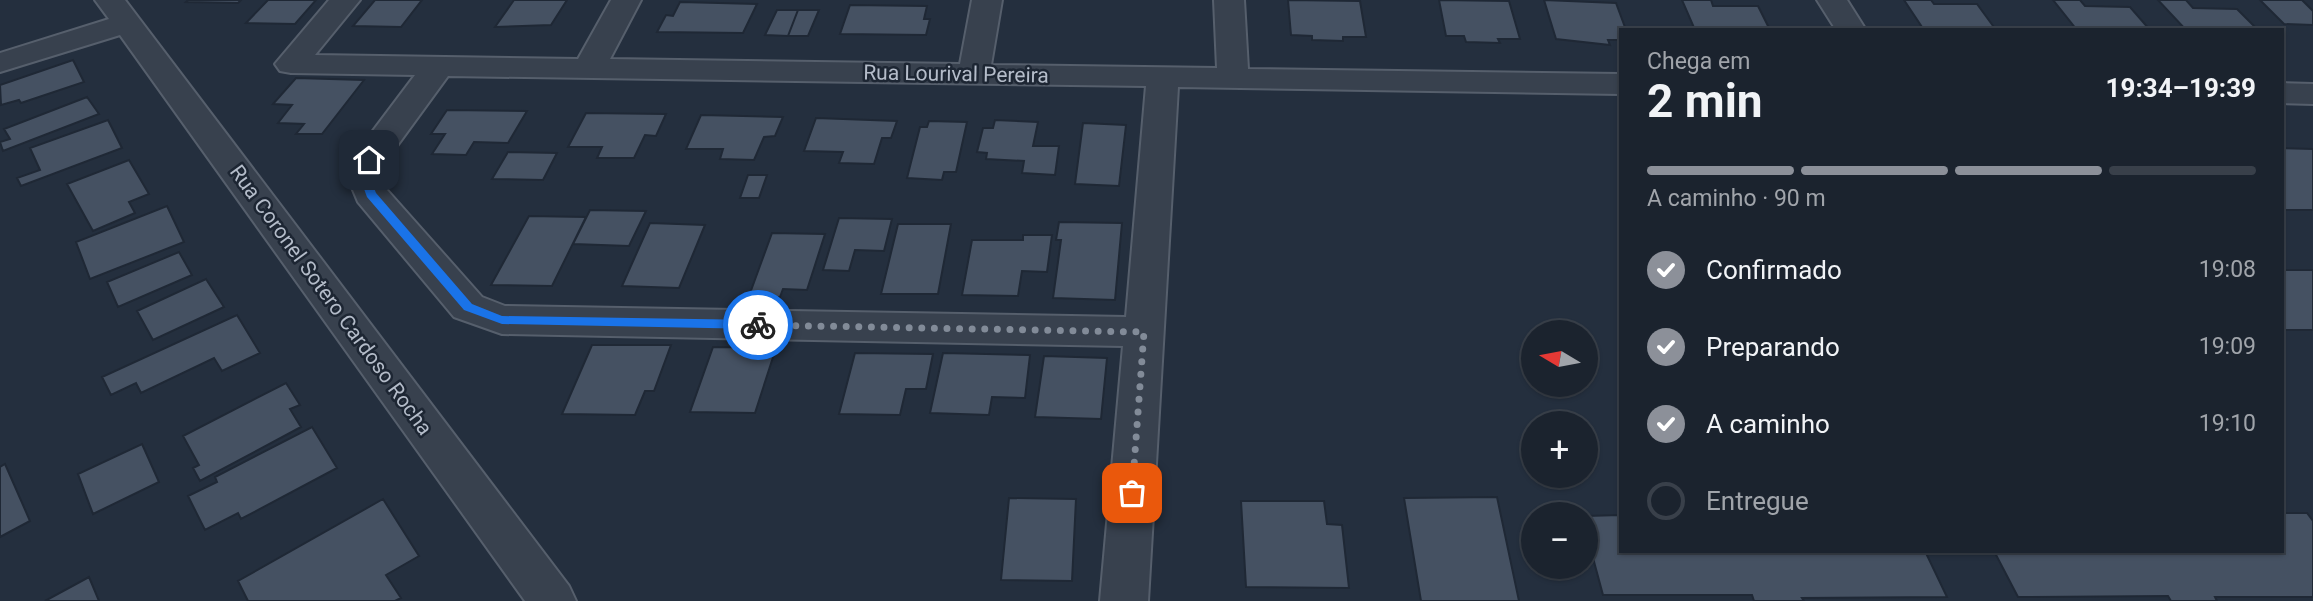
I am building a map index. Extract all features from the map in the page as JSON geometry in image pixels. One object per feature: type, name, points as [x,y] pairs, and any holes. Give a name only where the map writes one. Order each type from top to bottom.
[{"type":"street","name":"Rua Lourival Pereira","points":[[345,0],[291,64],[1619,84]]},
{"type":"street","points":[[589,68],[626,0]]},
{"type":"street","points":[[974,74],[988,0]]},
{"type":"street","points":[[1229,0],[1233,78]]},
{"type":"street","points":[[1832,0],[1850,28]]},
{"type":"street","points":[[0,63],[118,11]]},
{"type":"street","name":"Rua Coronel Sotero Cardoso Rocha","points":[[118,11],[552,601]]},
{"type":"street","points":[[439,66],[369,160],[365,178],[371,194],[450,287],[468,307],[482,315],[502,320],[1144,332]]},
{"type":"street","points":[[1124,601],[1163,77]]},
{"type":"street","points":[[2284,93],[2313,94]]},
{"type":"building","points":[[241,0],[238,3],[186,2]]},
{"type":"building","points":[[268,0],[316,0],[295,24],[246,23]]},
{"type":"building","points":[[375,0],[422,0],[401,27],[353,26]]},
{"type":"building","points":[[514,0],[567,0],[551,25],[495,27]]},
{"type":"building","points":[[1288,0],[1360,1],[1366,37],[1343,37],[1343,41],[1312,40],[1312,36],[1291,35]]},
{"type":"building","points":[[1439,0],[1509,1],[1520,39],[1498,39],[1500,43],[1466,42],[1464,36],[1446,36]]},
{"type":"building","points":[[1544,0],[1616,3],[1625,28],[1619,28],[1619,40],[1608,40],[1610,45],[1556,39]]},
{"type":"building","points":[[1682,0],[1711,0],[1713,6],[1758,6],[1769,28],[1694,28]]},
{"type":"building","points":[[1904,0],[1931,0],[1934,4],[1977,4],[1995,28],[1923,28]]},
{"type":"building","points":[[2053,0],[2080,0],[2085,6],[2130,7],[2148,28],[2075,28]]},
{"type":"building","points":[[2158,0],[2186,0],[2193,8],[2237,9],[2256,28],[2184,28]]},
{"type":"building","points":[[2260,0],[2302,0],[2313,11],[2313,25],[2284,24]]},
{"type":"building","points":[[680,2],[757,4],[743,33],[657,32],[666,15],[673,16]]},
{"type":"building","points":[[850,5],[927,6],[924,19],[930,19],[926,35],[840,34]]},
{"type":"building","points":[[777,10],[798,10],[788,36],[765,35]]},
{"type":"building","points":[[798,10],[819,10],[808,36],[788,36]]},
{"type":"building","points":[[73,60],[84,82],[21,103],[19,100],[1,105],[0,85]]},
{"type":"building","points":[[296,78],[364,80],[322,134],[296,134],[304,124],[278,123],[292,105],[273,104]]},
{"type":"building","points":[[87,97],[99,114],[3,151],[0,142],[10,139],[4,129]]},
{"type":"building","points":[[447,110],[527,111],[508,143],[474,142],[466,155],[432,154],[445,134],[431,134]]},
{"type":"building","points":[[586,113],[666,114],[656,136],[645,135],[634,158],[597,158],[602,147],[568,147]]},
{"type":"building","points":[[701,115],[783,117],[775,136],[764,137],[754,160],[720,159],[723,149],[686,149]]},
{"type":"building","points":[[816,118],[897,121],[891,138],[882,138],[874,164],[839,163],[843,152],[804,151]]},
{"type":"building","points":[[108,120],[122,148],[21,186],[17,178],[40,170],[30,148]]},
{"type":"building","points":[[995,120],[1038,122],[1033,146],[1059,146],[1055,175],[1022,173],[1024,161],[986,159],[987,153],[977,152],[983,128],[993,128]]},
{"type":"building","points":[[929,121],[967,122],[956,172],[944,172],[942,180],[907,178],[920,127],[927,127]]},
{"type":"building","points":[[1083,123],[1126,125],[1119,186],[1075,184]]},
{"type":"building","points":[[2284,148],[2313,149],[2313,210],[2284,210]]},
{"type":"building","points":[[508,152],[557,153],[543,180],[492,179]]},
{"type":"building","points":[[129,160],[149,194],[129,202],[135,213],[93,231],[67,184]]},
{"type":"building","points":[[748,175],[767,175],[759,198],[740,198]]},
{"type":"building","points":[[167,206],[184,242],[90,279],[76,242]]},
{"type":"building","points":[[590,210],[646,211],[629,246],[573,244]]},
{"type":"building","points":[[529,216],[586,217],[552,286],[491,285]]},
{"type":"building","points":[[839,218],[892,219],[884,251],[855,250],[849,271],[823,270]]},
{"type":"building","points":[[1059,222],[1122,223],[1115,300],[1053,298],[1061,240],[1056,240]]},
{"type":"building","points":[[650,223],[705,225],[679,288],[622,286]]},
{"type":"building","points":[[898,224],[951,224],[938,294],[881,294]]},
{"type":"building","points":[[772,233],[825,234],[807,290],[783,289],[780,297],[749,296]]},
{"type":"building","points":[[1023,235],[1052,235],[1047,272],[1022,271],[1018,296],[962,295],[972,240],[1023,240]]},
{"type":"building","points":[[179,252],[192,275],[118,307],[107,282]]},
{"type":"building","points":[[2284,270],[2313,270],[2313,330],[2284,330]]},
{"type":"building","points":[[206,279],[224,307],[153,340],[137,311]]},
{"type":"building","points":[[237,315],[260,353],[222,371],[214,358],[141,393],[136,383],[111,395],[102,377]]},
{"type":"building","points":[[592,345],[671,345],[654,391],[645,391],[635,415],[562,414]]},
{"type":"building","points":[[713,347],[776,348],[755,413],[690,412]]},
{"type":"building","points":[[855,353],[933,354],[926,389],[906,389],[900,415],[839,414]]},
{"type":"building","points":[[943,353],[1030,355],[1025,398],[992,397],[989,415],[930,413]]},
{"type":"building","points":[[1044,356],[1107,358],[1101,419],[1035,417]]},
{"type":"building","points":[[286,383],[300,405],[290,409],[301,427],[200,481],[193,468],[199,465],[183,436]]},
{"type":"building","points":[[312,427],[337,468],[241,519],[238,513],[205,530],[188,496],[217,482],[215,477]]},
{"type":"building","points":[[142,444],[159,482],[93,514],[78,474]]},
{"type":"building","points":[[5,464],[30,521],[0,537],[0,467]]},
{"type":"building","points":[[1497,497],[1519,601],[1421,601],[1404,498]]},
{"type":"building","points":[[1009,498],[1076,499],[1072,581],[1001,580]]},
{"type":"building","points":[[383,499],[419,556],[386,575],[401,598],[395,601],[248,601],[238,581]]},
{"type":"building","points":[[1241,501],[1324,501],[1327,524],[1342,525],[1349,588],[1246,587]]},
{"type":"building","points":[[2284,513],[2307,513],[2313,521],[2313,597],[2215,597],[2217,601],[2171,601],[2168,596],[2018,597],[1995,553],[2284,553]]},
{"type":"building","points":[[1619,515],[1619,553],[1926,553],[1947,597],[1754,601],[1752,595],[1603,595],[1598,576],[1598,516]]},
{"type":"building","points":[[89,577],[99,601],[45,601]]},
{"type":"way so far","points":[[758,325],[1144,332],[1132,493]]},
{"type":"route","points":[[369,160],[365,178],[371,194],[468,307],[482,315],[502,320],[758,325]]}]
